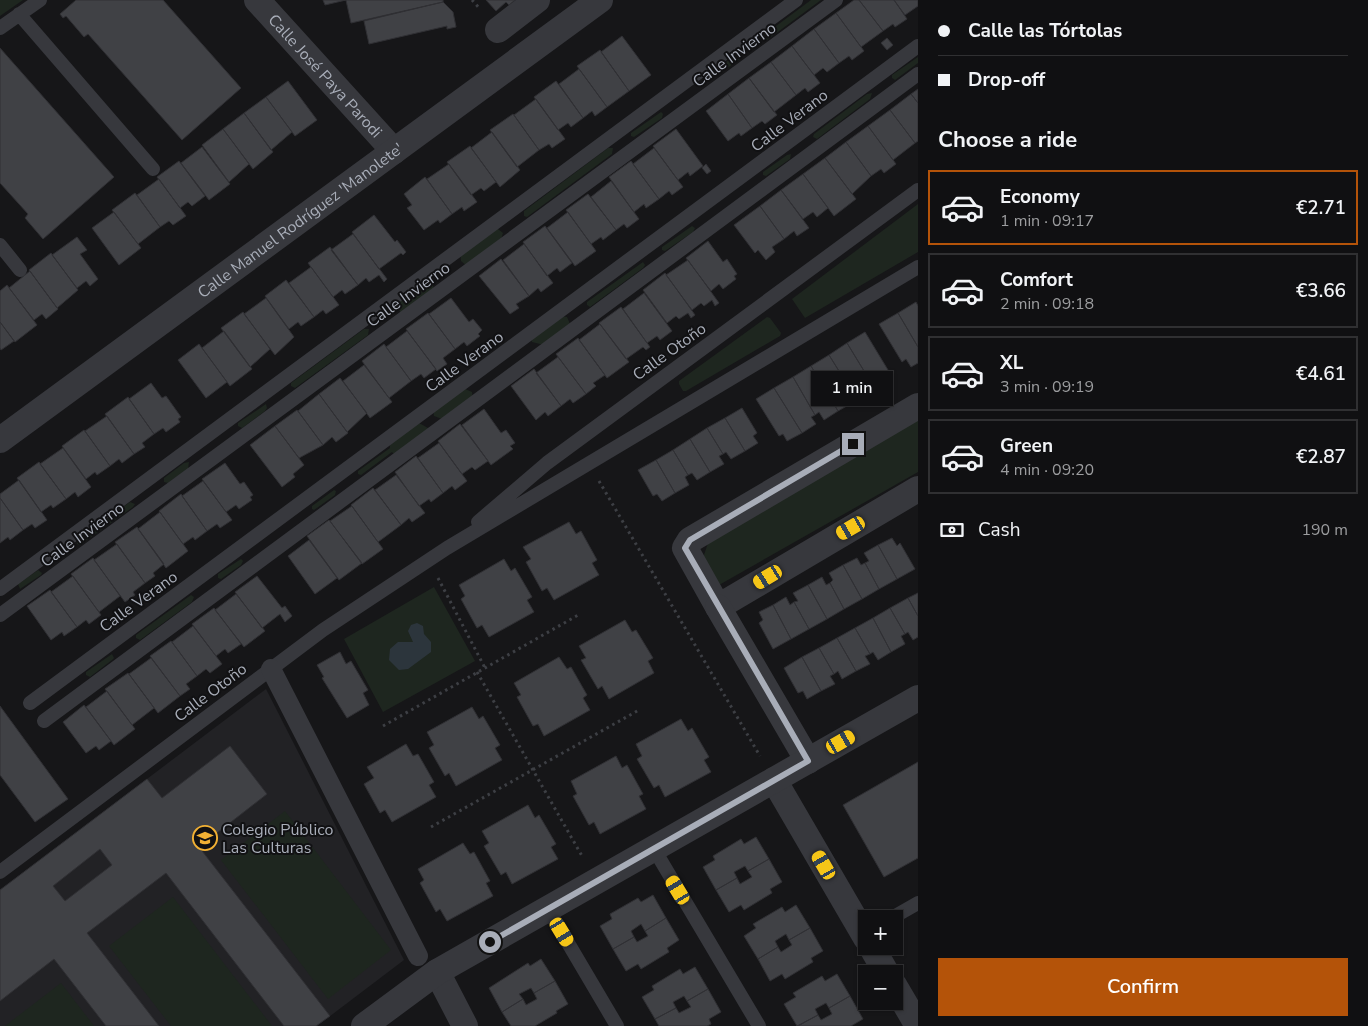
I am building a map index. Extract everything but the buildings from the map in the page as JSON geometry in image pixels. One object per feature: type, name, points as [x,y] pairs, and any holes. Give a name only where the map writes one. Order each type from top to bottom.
[{"type":"street","name":"Calle José Paya Parodi","points":[[257,0],[394,151]]},
{"type":"street","points":[[498,30],[537,0]]},
{"type":"street","name":"Calle Manuel Rodríguez 'Manolete'","points":[[0,440],[600,0]]},
{"type":"street","points":[[808,761],[687,552],[687,543],[918,406]]},
{"type":"street","points":[[718,606],[918,489]]},
{"type":"street","points":[[271,669],[428,964],[465,1026]]},
{"type":"street","points":[[364,1026],[428,964],[548,909],[918,698]]},
{"type":"street","points":[[774,780],[858,922]]},
{"type":"street","points":[[903,1000],[918,1026]]},
{"type":"lane","points":[[0,28],[40,0]]},
{"type":"lane","name":"Calle Invierno","points":[[0,589],[796,0]]},
{"type":"lane","name":"Calle Invierno","points":[[0,615],[836,0]]},
{"type":"lane","points":[[19,14],[153,169]]},
{"type":"lane","name":"Calle Verano","points":[[30,703],[918,46]]},
{"type":"lane","points":[[44,721],[918,74]]},
{"type":"lane","name":"Calle Otoño","points":[[447,548],[547,462],[918,190]]},
{"type":"lane","points":[[0,245],[20,270]]},
{"type":"lane","name":"Calle Otoño","points":[[0,872],[323,630],[428,560],[918,267]]},
{"type":"lane","points":[[654,849],[759,1026]]},
{"type":"lane","points":[[903,912],[918,903]]},
{"type":"lane","points":[[548,909],[617,1026]]},
{"type":"path","points":[[589,463],[774,780]]},
{"type":"path","points":[[428,560],[485,668]]},
{"type":"path","points":[[383,726],[580,614]]},
{"type":"path","points":[[477,672],[596,882]]},
{"type":"path","points":[[431,827],[639,710]]},
{"type":"shaded area","points":[[0,0],[23,0],[0,16]]},
{"type":"shaded area","points":[[811,0],[821,0],[767,40],[764,38],[764,35]]},
{"type":"shaded area","points":[[739,53],[742,55],[740,59],[716,76],[712,75],[713,71]]},
{"type":"shaded area","points":[[918,57],[918,63],[895,80],[892,78],[892,75]]},
{"type":"shaded area","points":[[872,93],[870,99],[817,139],[813,137],[814,134],[867,94]]},
{"type":"shaded area","points":[[661,112],[663,114],[662,118],[634,137],[631,136],[631,133]]},
{"type":"shaded area","points":[[608,148],[613,148],[612,154],[527,217],[524,216],[524,211]]},
{"type":"shaded area","points":[[791,154],[790,159],[766,176],[763,175],[763,172]]},
{"type":"shaded area","points":[[918,204],[918,252],[805,318],[792,299]]},
{"type":"shaded area","points":[[493,225],[503,233],[500,243],[469,268],[461,261],[460,250]]},
{"type":"shaded area","points":[[692,226],[695,228],[693,232],[665,251],[662,250],[662,247]]},
{"type":"shaded area","points":[[643,262],[645,265],[643,268],[590,307],[587,305],[587,302]]},
{"type":"shaded area","points":[[426,279],[433,284],[434,294],[401,313],[399,310],[391,312],[396,302]]},
{"type":"shaded area","points":[[561,316],[567,317],[571,326],[544,345],[532,342],[531,336]]},
{"type":"shaded area","points":[[767,317],[770,318],[781,333],[780,336],[683,391],[679,381]]},
{"type":"shaded area","points":[[364,329],[369,329],[368,335],[295,388],[291,386],[291,383]]},
{"type":"shaded area","points":[[463,388],[472,392],[473,401],[442,419],[434,416],[433,410]]},
{"type":"shaded area","points":[[266,404],[267,408],[265,411],[242,428],[238,426],[238,423]]},
{"type":"shaded area","points":[[918,417],[918,472],[719,585],[703,558],[708,543]]},
{"type":"shaded area","points":[[419,423],[428,428],[429,439],[395,455],[392,452],[361,475],[358,474],[358,471],[390,448],[390,441]]},
{"type":"shaded area","points":[[189,462],[188,469],[168,483],[164,482],[164,478],[184,463]]},
{"type":"shaded area","points":[[334,490],[336,491],[335,495],[314,510],[312,509],[312,506]]},
{"type":"shaded area","points":[[130,502],[135,504],[133,507],[80,545],[77,544],[77,540]]},
{"type":"shaded area","points":[[241,559],[243,561],[241,565],[221,579],[218,578],[218,574]]},
{"type":"shaded area","points":[[38,570],[42,573],[41,575],[20,589],[18,584]]},
{"type":"shaded area","points":[[434,587],[475,661],[383,712],[344,639]]},
{"type":"shaded area","points":[[191,595],[194,597],[192,602],[140,640],[136,638],[136,635]]},
{"type":"shaded area","points":[[417,623],[423,626],[424,634],[431,642],[431,652],[408,669],[399,670],[389,660],[390,649],[398,642],[413,642],[408,631],[411,625]]},
{"type":"shaded area","points":[[112,654],[114,658],[112,660],[90,677],[86,675],[86,672]]},
{"type":"shaded area","name":"Colegio Público Las Culturas","points":[[266,689],[404,960],[317,1026],[0,1026],[0,890]]},
{"type":"shaded area","points":[[285,811],[391,950],[328,999],[221,860]]},
{"type":"shaded area","points":[[173,897],[272,1026],[171,1026],[109,946]]},
{"type":"shaded area","points":[[61,983],[94,1026],[5,1026]]},
{"type":"place","name":"Colegio Público Las Culturas","points":[[205,838]]},
{"type":"route","points":[[490,942],[808,761],[685,548],[690,540],[853,444]]}]
